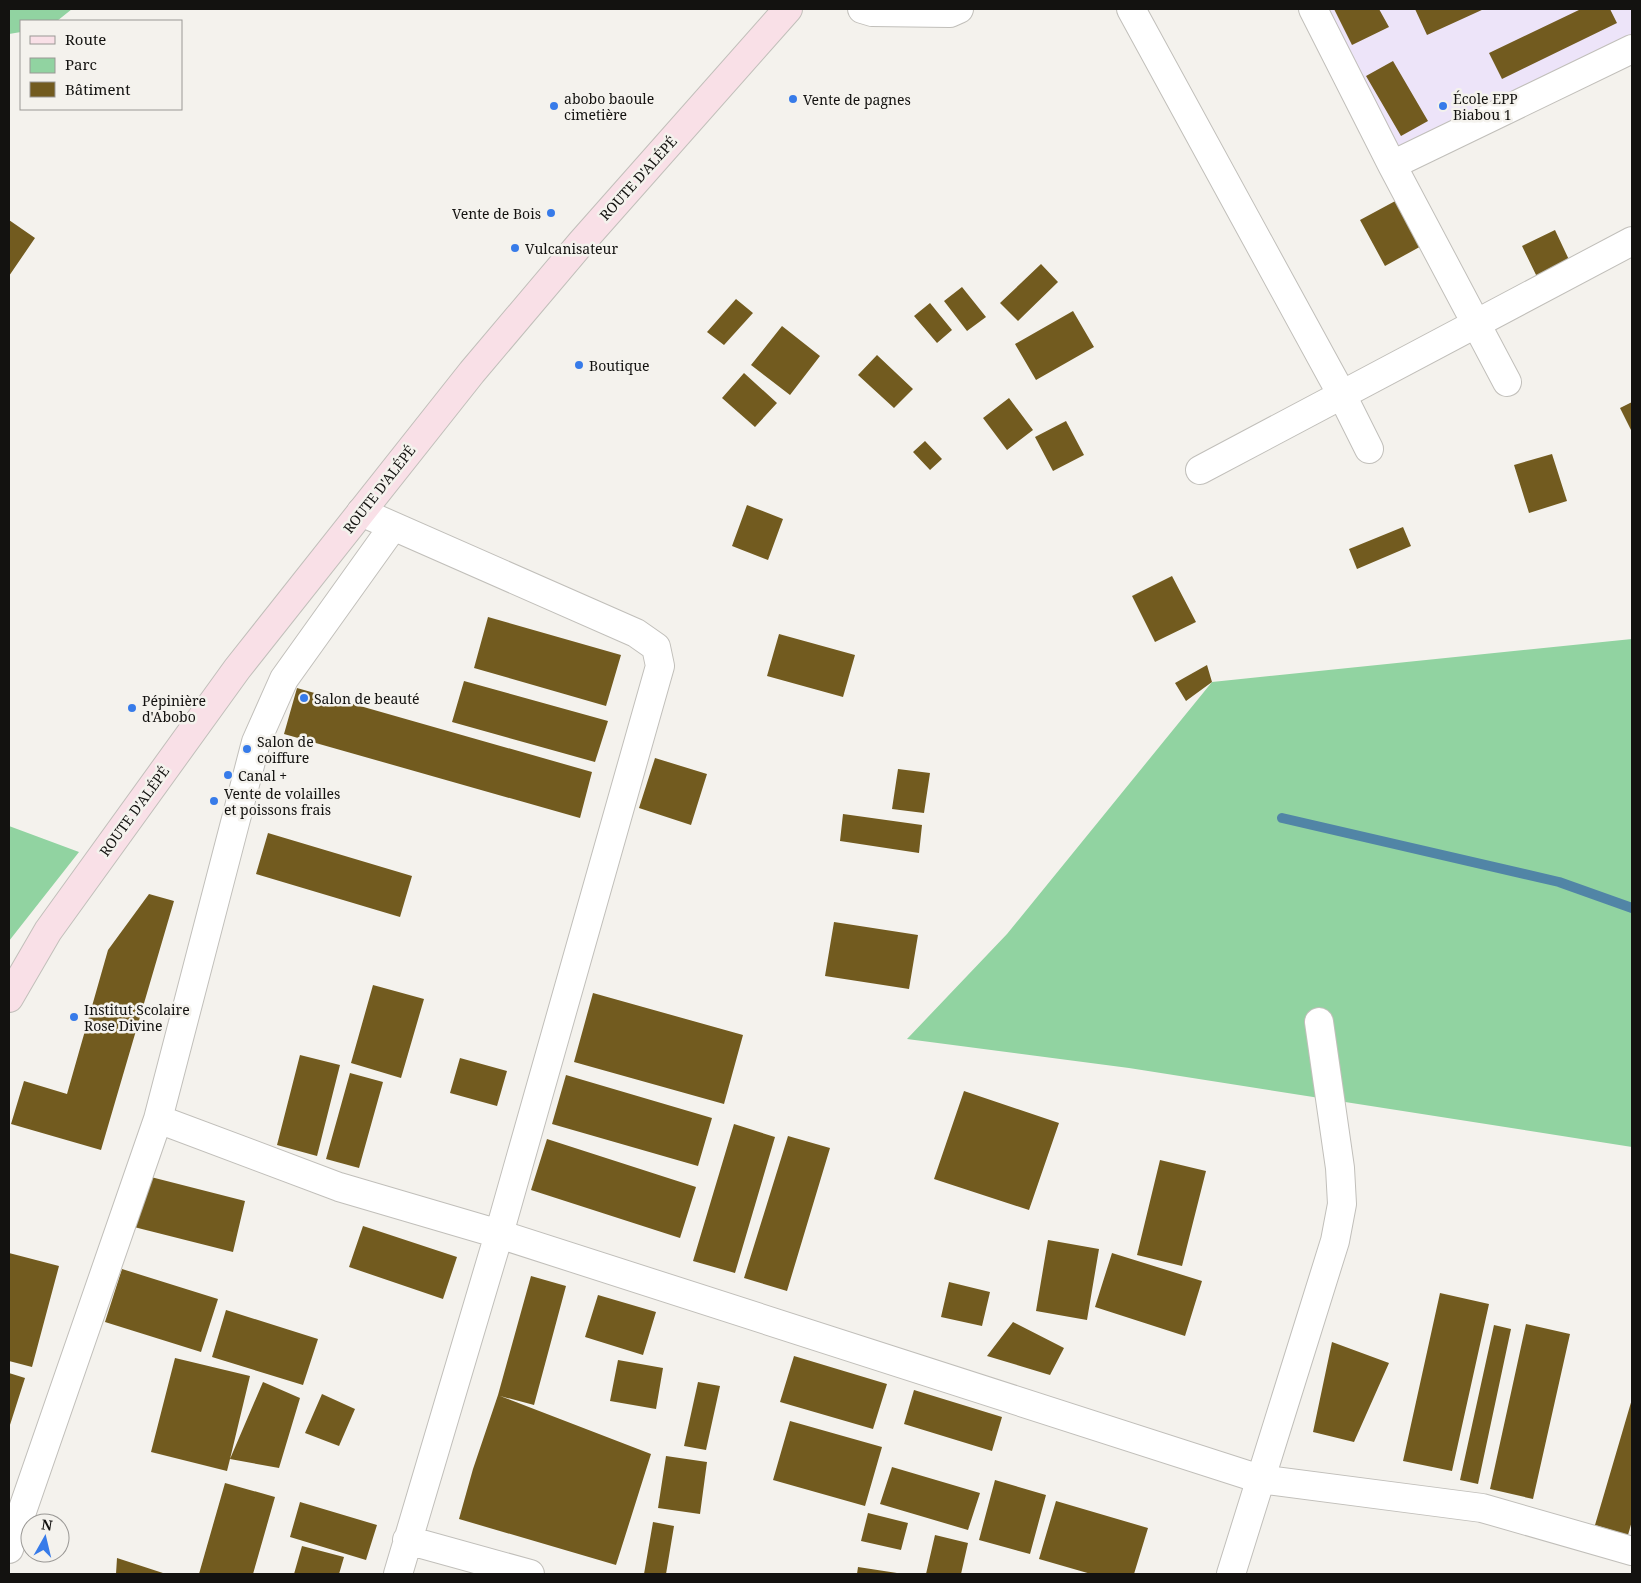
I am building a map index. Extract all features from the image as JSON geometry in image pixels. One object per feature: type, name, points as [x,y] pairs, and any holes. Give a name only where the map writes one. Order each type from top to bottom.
[{"type":"main road","name":"ROUTE D'ALÉPÉ","points":[[9,998],[48,931],[236,669],[472,372],[581,243],[788,9]]},
{"type":"street","points":[[870,10],[950,13],[958,9]]},
{"type":"street","points":[[1131,9],[1342,395],[1369,449]]},
{"type":"street","points":[[1313,9],[1392,165],[1507,382]]},
{"type":"street","points":[[1392,165],[1632,49]]},
{"type":"street","points":[[1200,470],[1632,241]]},
{"type":"street","points":[[361,512],[392,528],[636,633],[656,646],[660,666],[499,1234],[398,1574]]},
{"type":"street","points":[[9,1549],[158,1119],[256,742],[284,679],[392,528]]},
{"type":"street","points":[[1231,1574],[1335,1241],[1342,1204],[1340,1168],[1319,1022]]},
{"type":"street","points":[[158,1119],[339,1187],[499,1234],[1260,1479],[1482,1508],[1632,1551]]},
{"type":"street","points":[[407,1540],[530,1574]]},
{"type":"shaded area","name":"École EPP Biabou 1","points":[[1319,9],[1632,9],[1632,46],[1401,166]]},
{"type":"green space","points":[[9,9],[72,9],[58,20],[20,20],[20,32],[9,34]]},
{"type":"green space","points":[[1632,639],[1632,1147],[1129,1068],[907,1039],[1007,934],[1212,682]]},
{"type":"green space","points":[[9,826],[79,852],[9,941]]},
{"type":"building","points":[[1334,9],[1379,9],[1389,27],[1352,45]]},
{"type":"building","points":[[1415,9],[1484,9],[1427,35]]},
{"type":"building","points":[[1581,9],[1610,9],[1617,23],[1502,79],[1489,53]]},
{"type":"building","points":[[1393,61],[1428,121],[1401,136],[1366,76]]},
{"type":"building","points":[[1399,199],[1425,244],[1385,266],[1360,220]]},
{"type":"building","points":[[9,220],[35,238],[9,276]]},
{"type":"building","points":[[1555,230],[1571,264],[1538,279],[1522,246]]},
{"type":"building","points":[[1041,264],[1058,282],[1018,321],[1000,303]]},
{"type":"building","points":[[962,287],[986,317],[967,331],[944,301]]},
{"type":"building","points":[[736,299],[753,313],[724,345],[707,332]]},
{"type":"building","points":[[930,303],[952,330],[937,343],[914,316]]},
{"type":"building","points":[[1073,311],[1094,347],[1036,380],[1015,344]]},
{"type":"building","points":[[782,326],[820,356],[790,395],[751,365]]},
{"type":"building","points":[[877,355],[913,389],[894,408],[858,375]]},
{"type":"building","points":[[744,373],[777,403],[755,427],[722,398]]},
{"type":"building","points":[[1009,398],[1033,430],[1007,450],[983,418]]},
{"type":"building","points":[[1632,402],[1632,432],[1620,408]]},
{"type":"building","points":[[1066,421],[1084,455],[1053,471],[1035,437]]},
{"type":"building","points":[[925,441],[942,459],[930,470],[913,452]]},
{"type":"building","points":[[1552,454],[1567,501],[1529,513],[1514,465]]},
{"type":"building","points":[[747,505],[783,519],[768,560],[732,546]]},
{"type":"building","points":[[1403,527],[1411,546],[1357,569],[1349,549]]},
{"type":"building","points":[[1172,576],[1196,622],[1155,642],[1132,596]]},
{"type":"building","points":[[488,617],[621,655],[606,706],[474,668]]},
{"type":"building","points":[[779,634],[855,655],[843,697],[767,676]]},
{"type":"building","points":[[1207,665],[1212,682],[1186,701],[1175,683]]},
{"type":"building","points":[[464,681],[608,721],[595,762],[452,722]]},
{"type":"building","points":[[297,688],[592,772],[580,818],[284,734]]},
{"type":"building","points":[[655,758],[707,774],[691,825],[639,808]]},
{"type":"building","points":[[898,769],[930,773],[924,813],[892,809]]},
{"type":"building","points":[[843,814],[922,825],[919,853],[840,841]]},
{"type":"building","points":[[268,833],[412,876],[400,917],[256,874]]},
{"type":"building","points":[[149,894],[174,901],[101,1150],[11,1124],[24,1081],[67,1094],[108,950]]},
{"type":"building","points":[[834,922],[918,935],[909,989],[825,976]]},
{"type":"building","points":[[373,985],[424,999],[401,1078],[351,1063]]},
{"type":"building","points":[[593,993],[743,1035],[724,1104],[574,1062]]},
{"type":"building","points":[[300,1055],[340,1065],[317,1156],[277,1145]]},
{"type":"building","points":[[460,1058],[507,1071],[497,1106],[450,1093]]},
{"type":"building","points":[[350,1073],[383,1082],[359,1168],[326,1159]]},
{"type":"building","points":[[566,1075],[712,1118],[698,1166],[552,1124]]},
{"type":"building","points":[[964,1091],[1059,1123],[1029,1210],[934,1179]]},
{"type":"building","points":[[734,1124],[775,1137],[735,1273],[693,1261]]},
{"type":"building","points":[[788,1136],[830,1148],[787,1291],[744,1278]]},
{"type":"building","points":[[547,1139],[696,1187],[680,1238],[531,1190]]},
{"type":"building","points":[[1160,1160],[1206,1171],[1182,1266],[1137,1255]]},
{"type":"building","points":[[147,1176],[245,1201],[233,1252],[134,1227]]},
{"type":"building","points":[[363,1226],[457,1257],[443,1299],[349,1267]]},
{"type":"building","points":[[1048,1240],[1099,1249],[1087,1320],[1036,1311]]},
{"type":"building","points":[[9,1253],[59,1266],[32,1367],[9,1361]]},
{"type":"building","points":[[1112,1253],[1202,1281],[1185,1336],[1095,1307]]},
{"type":"building","points":[[122,1269],[218,1299],[201,1352],[105,1322]]},
{"type":"building","points":[[531,1276],[566,1286],[534,1405],[500,1396],[651,1454],[616,1565],[459,1519],[473,1469],[498,1395]]},
{"type":"building","points":[[949,1282],[990,1292],[982,1326],[941,1317]]},
{"type":"building","points":[[1440,1293],[1489,1304],[1452,1471],[1403,1461]]},
{"type":"building","points":[[598,1295],[656,1312],[643,1355],[585,1337]]},
{"type":"building","points":[[226,1310],[318,1339],[303,1385],[212,1357]]},
{"type":"building","points":[[1013,1322],[1064,1348],[1050,1375],[987,1356]]},
{"type":"building","points":[[1526,1324],[1570,1334],[1533,1499],[1490,1489]]},
{"type":"building","points":[[1494,1325],[1511,1329],[1478,1484],[1460,1480]]},
{"type":"building","points":[[1332,1342],[1389,1363],[1354,1442],[1313,1432]]},
{"type":"building","points":[[794,1356],[887,1384],[873,1429],[780,1402]]},
{"type":"building","points":[[175,1358],[250,1376],[227,1471],[151,1452]]},
{"type":"building","points":[[618,1360],[663,1368],[656,1409],[610,1401]]},
{"type":"building","points":[[9,1373],[25,1378],[9,1428]]},
{"type":"building","points":[[263,1382],[300,1398],[279,1468],[230,1459]]},
{"type":"building","points":[[698,1382],[720,1386],[706,1450],[684,1446]]},
{"type":"building","points":[[914,1390],[1002,1417],[992,1451],[904,1424]]},
{"type":"building","points":[[322,1394],[355,1409],[339,1446],[305,1433]]},
{"type":"building","points":[[1632,1399],[1632,1521],[1628,1535],[1595,1525]]},
{"type":"building","points":[[790,1421],[882,1447],[865,1506],[773,1480]]},
{"type":"building","points":[[666,1456],[707,1462],[700,1514],[658,1508]]},
{"type":"building","points":[[892,1467],[980,1493],[968,1530],[880,1504]]},
{"type":"building","points":[[995,1480],[1046,1495],[1030,1554],[979,1540]]},
{"type":"building","points":[[225,1483],[275,1497],[253,1574],[199,1574]]},
{"type":"building","points":[[1056,1501],[1148,1528],[1134,1574],[1091,1574],[1039,1559]]},
{"type":"building","points":[[300,1502],[377,1525],[366,1560],[290,1537]]},
{"type":"building","points":[[868,1513],[908,1523],[901,1550],[861,1541]]},
{"type":"building","points":[[653,1522],[674,1526],[666,1574],[644,1574]]},
{"type":"building","points":[[935,1535],[968,1543],[961,1574],[926,1574]]},
{"type":"building","points":[[302,1546],[344,1557],[339,1574],[294,1574]]},
{"type":"building","points":[[117,1558],[166,1574],[116,1574]]},
{"type":"building","points":[[858,1567],[897,1573],[897,1574],[857,1574]]},
{"type":"waterway","points":[[1282,818],[1559,882],[1632,908]]},
{"type":"place","name":"Vente de pagnes","points":[[793,99]]},
{"type":"place","name":"abobo baoule cimetière","points":[[554,106]]},
{"type":"place","name":"École EPP Biabou 1","points":[[1443,106]]},
{"type":"place","name":"Vente de Bois","points":[[551,213]]},
{"type":"place","name":"Vulcanisateur","points":[[515,248]]},
{"type":"place","name":"Boutique","points":[[579,365]]},
{"type":"place","name":"Salon de beauté","points":[[304,698]]},
{"type":"place","name":"Pépinière d'Abobo","points":[[132,708]]},
{"type":"place","name":"Salon de coiffure","points":[[247,749]]},
{"type":"place","name":"Canal +","points":[[228,775]]},
{"type":"place","name":"Vente de volailles et poissons frais","points":[[214,801]]},
{"type":"place","name":"Institut Scolaire Rose Divine","points":[[74,1017]]}]
